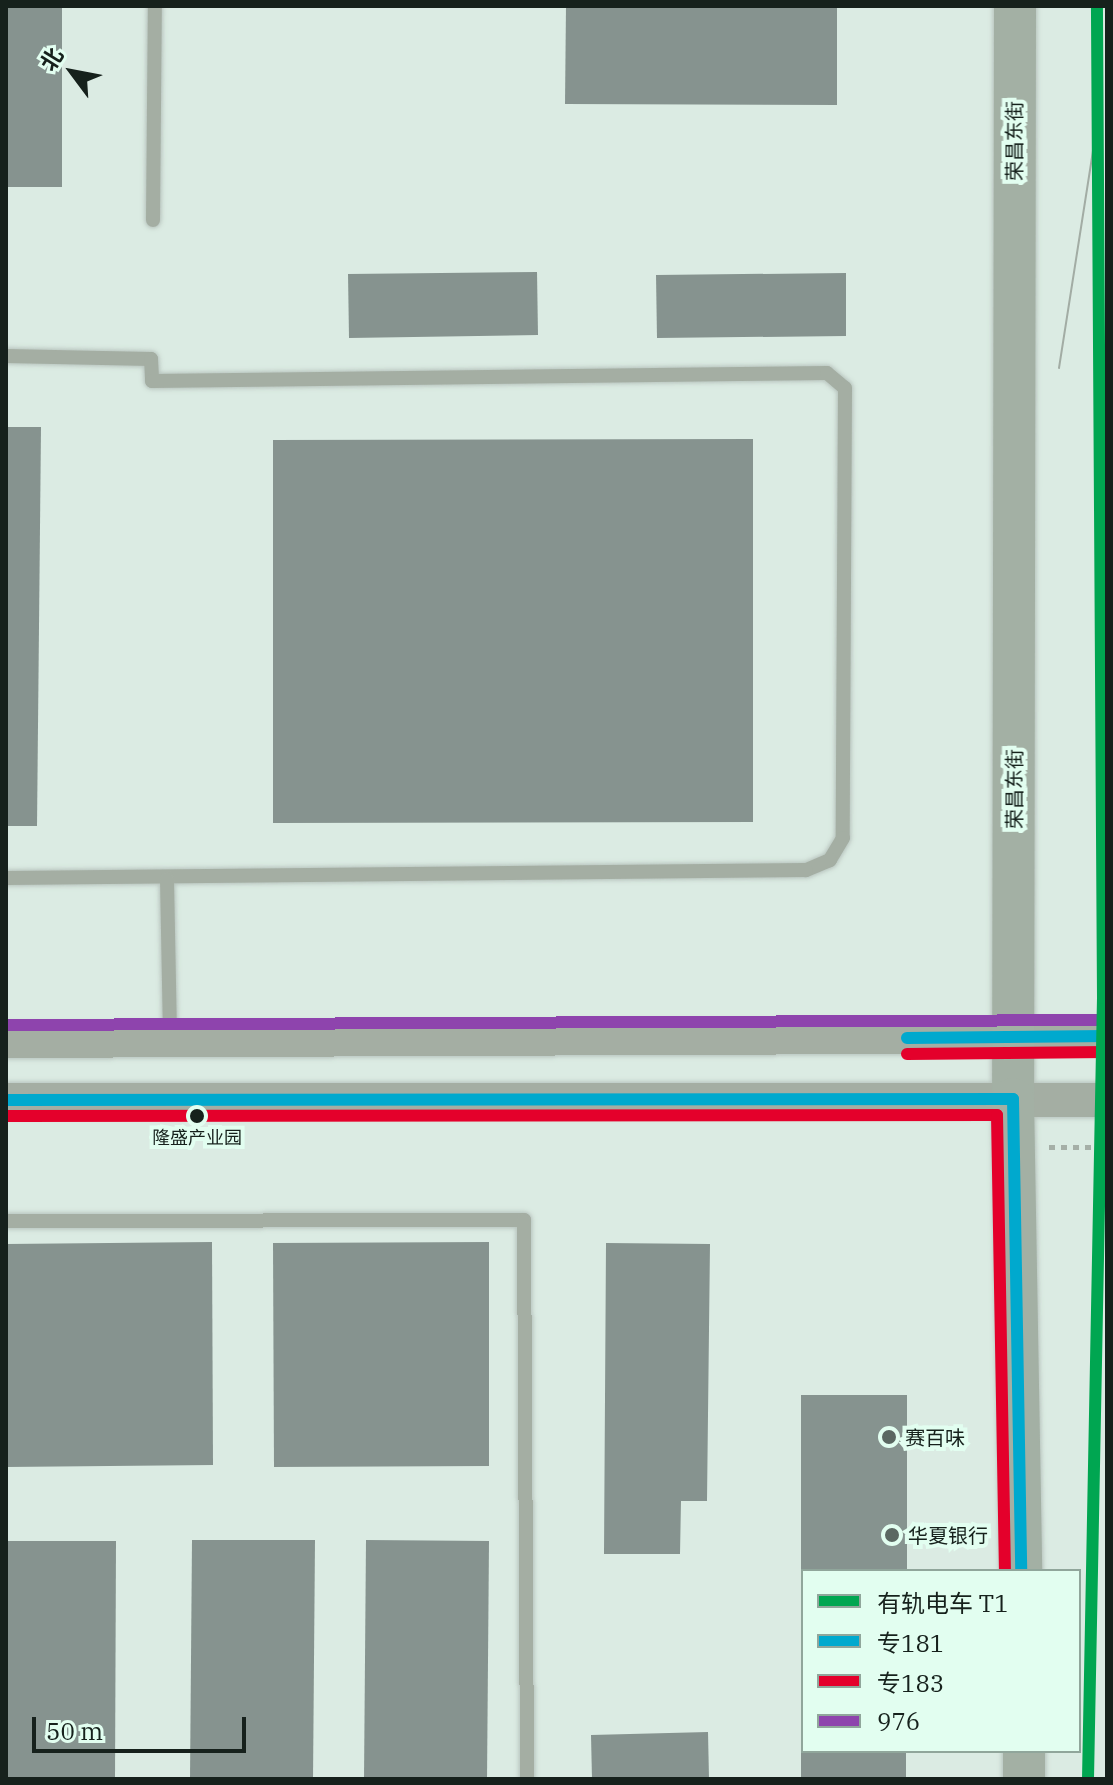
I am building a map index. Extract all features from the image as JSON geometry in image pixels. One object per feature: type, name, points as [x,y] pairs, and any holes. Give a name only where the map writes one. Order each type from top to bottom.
[{"type":"main road","name":"荣昌东街","points":[[1015,6],[1013,1099],[1021,1569]]},
{"type":"main road","points":[[1024,1753],[1024,1779]]},
{"type":"street","points":[[6,1041],[1107,1036]]},
{"type":"street","points":[[6,1100],[1107,1100]]},
{"type":"lane","points":[[153,220],[155,6]]},
{"type":"lane","points":[[6,356],[151,359],[152,381],[827,373],[845,388],[843,838],[830,860],[806,870],[167,879],[6,878]]},
{"type":"lane","points":[[167,879],[170,1040]]},
{"type":"lane","points":[[6,1221],[524,1220],[527,1779]]},
{"type":"path","points":[[1013,1099],[1047,1147],[1107,1147]]},
{"type":"building","points":[[6,6],[62,6],[62,187],[6,187]]},
{"type":"building","points":[[566,6],[837,6],[837,105],[565,104]]},
{"type":"building","points":[[537,272],[538,335],[349,338],[348,274]]},
{"type":"building","points":[[846,273],[846,336],[657,338],[656,275]]},
{"type":"building","points":[[6,427],[41,427],[37,826],[6,826]]},
{"type":"building","points":[[753,439],[753,822],[273,823],[273,440]]},
{"type":"building","points":[[212,1242],[213,1465],[6,1467],[6,1244]]},
{"type":"building","points":[[489,1242],[489,1466],[274,1467],[273,1243]]},
{"type":"building","points":[[606,1243],[710,1244],[707,1501],[681,1501],[680,1554],[604,1554]]},
{"type":"building","points":[[801,1395],[907,1395],[907,1569],[801,1569]]},
{"type":"building","points":[[192,1540],[315,1540],[313,1779],[190,1779]]},
{"type":"building","points":[[366,1540],[489,1541],[487,1779],[364,1779]]},
{"type":"building","points":[[6,1541],[116,1541],[115,1779],[6,1779]]},
{"type":"building","points":[[708,1732],[709,1779],[592,1779],[591,1735]]},
{"type":"building","points":[[801,1753],[906,1753],[906,1779],[801,1779]]},
{"type":"tram line","name":"T1","points":[[1088,1779],[1103,998],[1097,6]]},
{"type":"tram line","points":[[1059,368],[1101,99]]},
{"type":"transit line","name":"976","points":[[6,1025],[1107,1020]]},
{"type":"transit line","name":"专181","points":[[907,1038],[1107,1036]]},
{"type":"transit line","name":"专183","points":[[907,1054],[1107,1052]]},
{"type":"transit line","name":"专181","points":[[6,1100],[1013,1099],[1021,1569]]},
{"type":"transit line","name":"专183","points":[[6,1116],[997,1115],[1005,1569]]},
{"type":"place","name":"隆盛产业园","points":[[197,1116]]},
{"type":"place","name":"赛百味","points":[[889,1437]]},
{"type":"place","name":"华夏银行","points":[[892,1535]]}]
